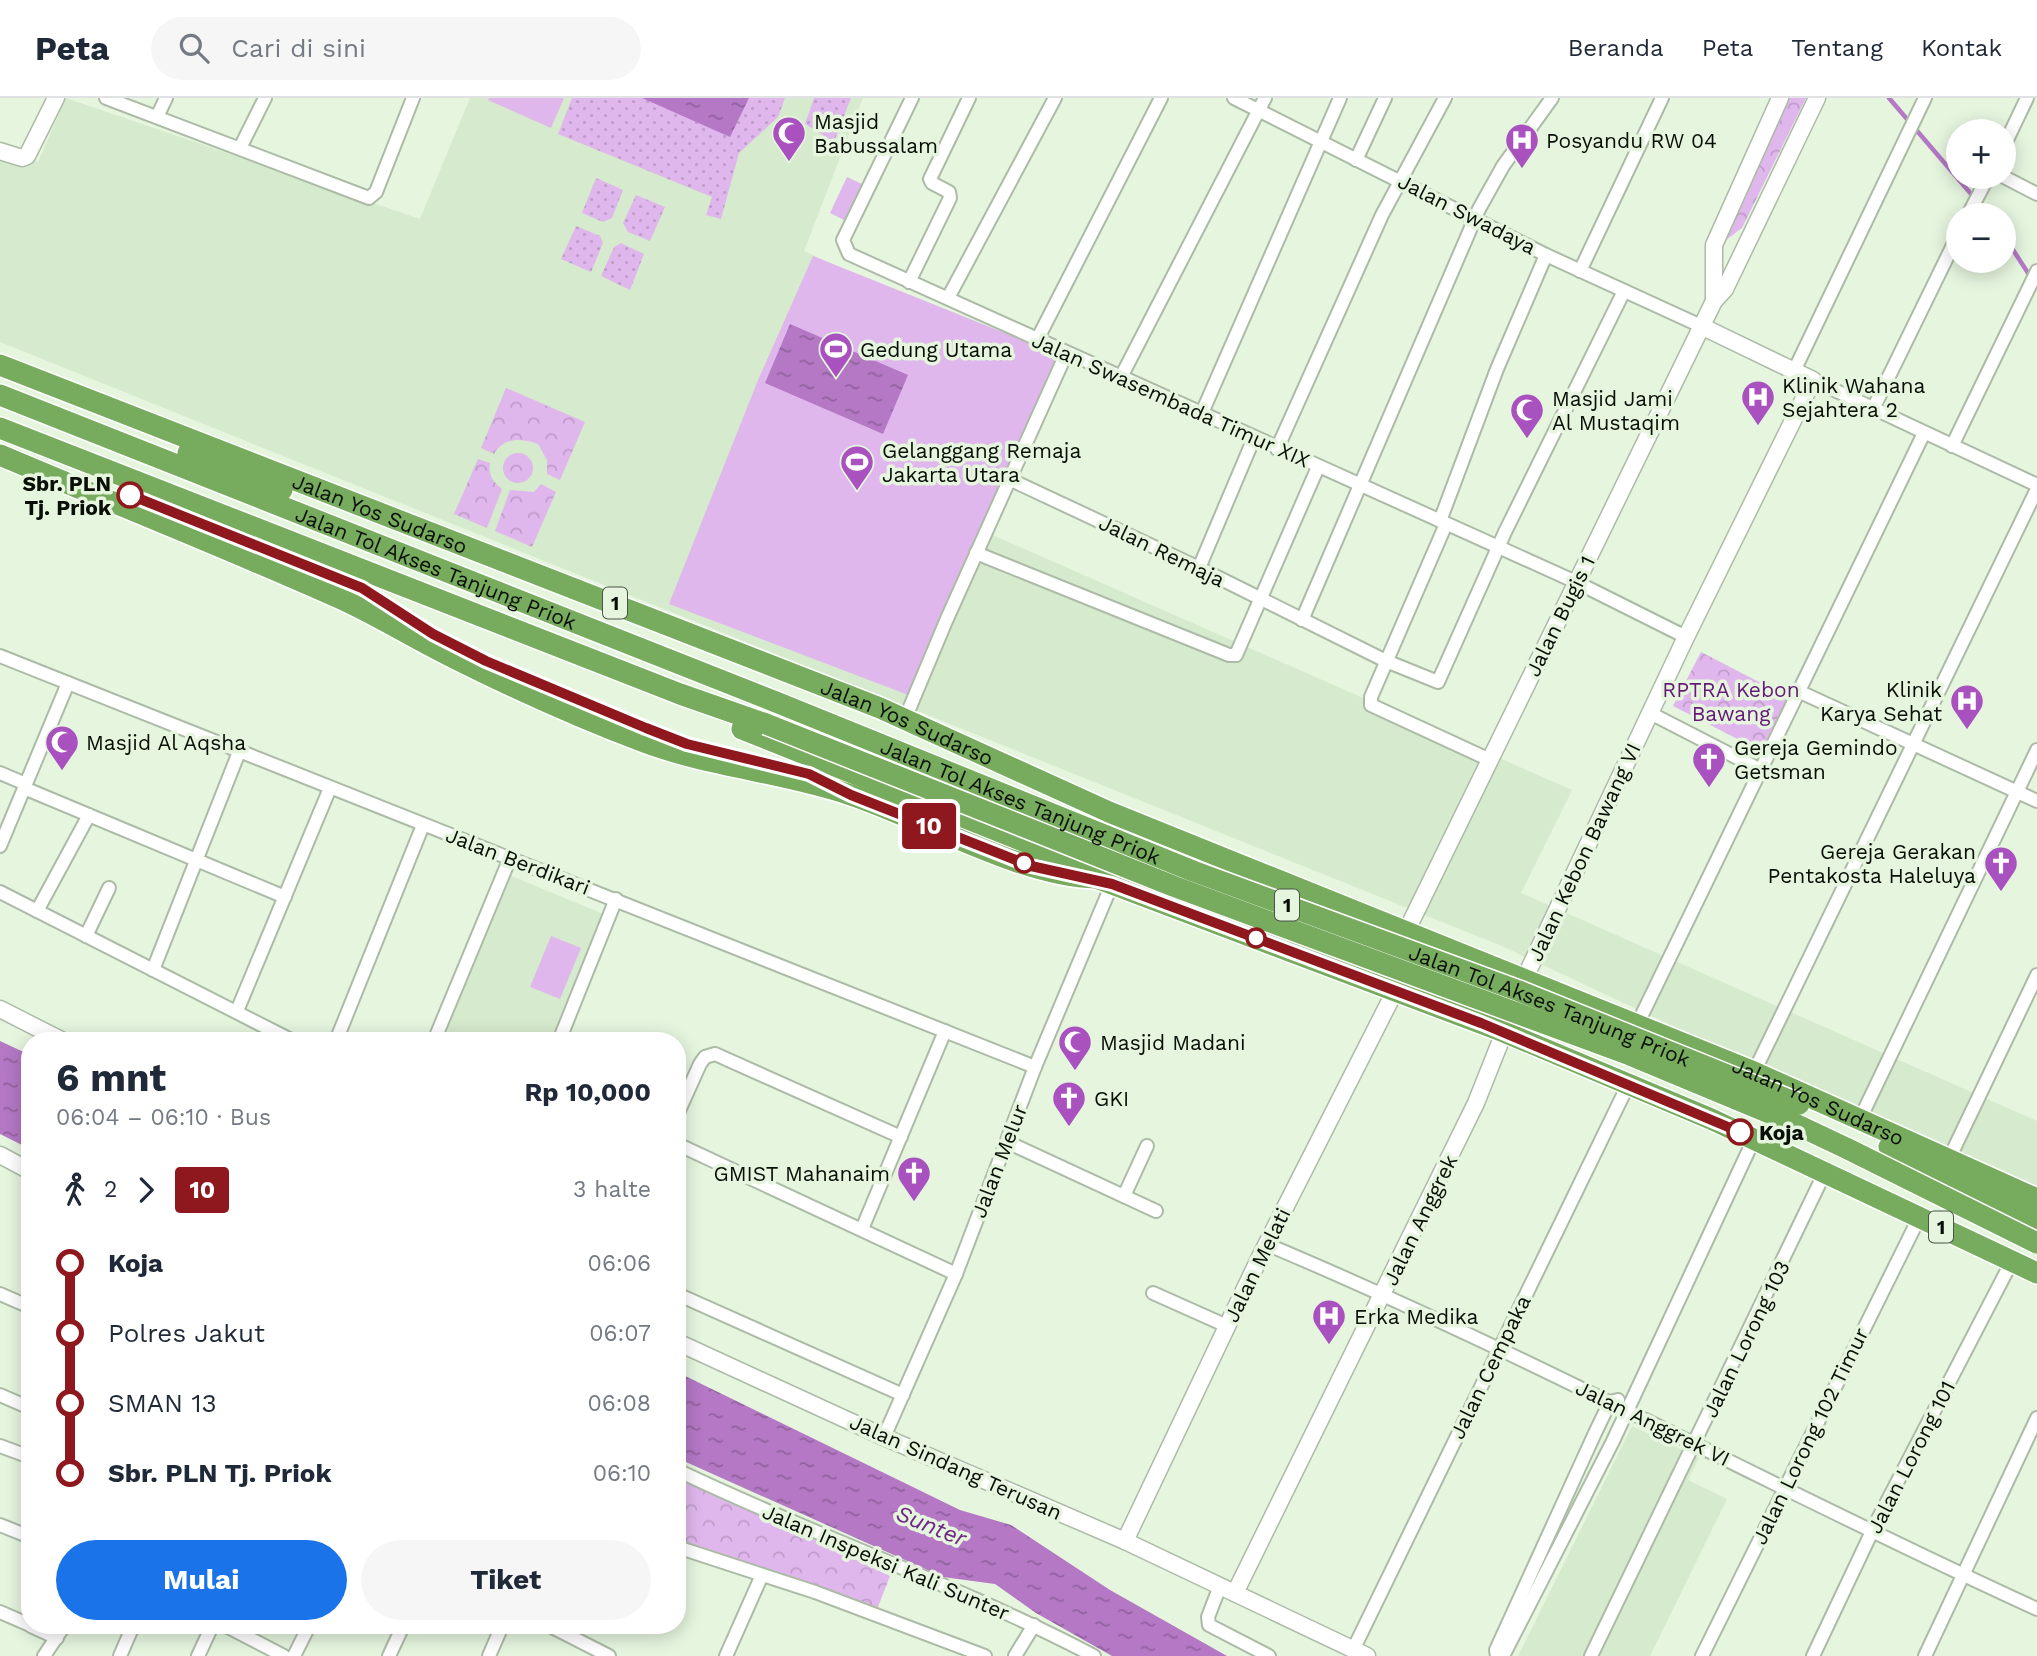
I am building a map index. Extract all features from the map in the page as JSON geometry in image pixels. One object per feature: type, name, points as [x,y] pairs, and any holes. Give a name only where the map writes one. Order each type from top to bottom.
[{"type":"highway","name":"Jalan Yos Sudarso","points":[[0,365],[648,615],[905,719],[1057,790],[1222,859],[1754,1072],[2037,1199]]},
{"type":"highway","points":[[0,381],[285,491],[328,504],[361,506]]},
{"type":"highway","name":"Jalan Tol Akses Tanjung Priok","points":[[0,395],[776,702],[1173,863],[1519,991],[1799,1104],[2037,1220]]},
{"type":"highway","name":"Jalan Tol Akses Tanjung Priok","points":[[0,428],[680,694],[764,730],[1166,884],[1643,1060],[1791,1122],[2037,1243]]},
{"type":"highway","name":"1","points":[[2,462],[338,598],[420,637],[452,657],[584,719],[647,743],[714,764],[840,791],[1031,866],[1076,878],[1104,881],[1504,1032],[1754,1139],[2037,1273]]},
{"type":"highway","points":[[764,730],[933,805],[1063,857],[1104,881]]},
{"type":"highway","points":[[1194,915],[1218,906],[1227,891],[1229,874],[1222,859]]},
{"type":"highway","points":[[1251,936],[1246,916],[1247,906],[1258,889],[1276,880]]},
{"type":"highway","points":[[1577,1064],[1567,1051],[1569,1033],[1580,1017],[1600,1010]]},
{"type":"highway","points":[[1846,1181],[1910,1177],[2037,1233]]},
{"type":"street","points":[[0,151],[22,158],[27,156],[56,98]]},
{"type":"street","points":[[106,98],[369,198],[375,194],[413,98]]},
{"type":"street","points":[[157,117],[166,98]]},
{"type":"street","points":[[240,148],[265,98]]},
{"type":"street","name":"Jalan Swasembada Timur XIX","points":[[912,98],[843,244],[849,254],[1120,379],[1576,582]]},
{"type":"street","points":[[909,282],[950,198],[949,192],[932,183],[930,179],[968,98]]},
{"type":"street","points":[[948,298],[1055,98]]},
{"type":"street","points":[[1037,340],[1161,98]]},
{"type":"street","name":"Jalan Swadaya","points":[[1234,98],[1546,255],[1701,326]]},
{"type":"street","points":[[1120,379],[1265,98]]},
{"type":"street","points":[[1201,415],[1340,98]]},
{"type":"street","points":[[1356,160],[1385,98]]},
{"type":"street","points":[[1277,449],[1400,180],[1445,98]]},
{"type":"street","points":[[1302,620],[1474,219],[1503,166],[1552,98]]},
{"type":"street","points":[[1580,271],[1662,98]]},
{"type":"street","name":"Jalan Bugis 1","points":[[1714,301],[1713,251],[1780,98]]},
{"type":"street","name":"Jalan Bugis 1","points":[[1406,932],[1701,326],[1714,301],[1725,289],[1741,250],[1817,98]]},
{"type":"street","points":[[1794,371],[1925,98]]},
{"type":"street","points":[[2016,121],[2027,98]]},
{"type":"street","points":[[2016,183],[2037,194]]},
{"type":"street","points":[[1719,233],[1723,248],[1733,252],[1741,250]]},
{"type":"street","points":[[1490,760],[1371,705],[1371,697],[1443,523],[1497,369],[1546,255]]},
{"type":"street","points":[[1873,408],[1946,259]]},
{"type":"street","points":[[1952,446],[2034,279]]},
{"type":"street","points":[[1499,548],[1624,291]]},
{"type":"street","points":[[1701,326],[2037,487],[1916,744],[1754,1072]]},
{"type":"street","points":[[905,719],[1066,354]]},
{"type":"street","name":"Jalan Kebon Bawang VI","points":[[1504,1032],[1524,980],[1686,637],[1813,380]]},
{"type":"street","points":[[1637,1025],[1924,433]]},
{"type":"street","points":[[1199,568],[1254,438]]},
{"type":"street","points":[[976,553],[1233,656],[1240,650],[1318,467]]},
{"type":"street","name":"Jalan Remaja","points":[[1009,479],[1199,568],[1386,661],[1438,682],[1499,548]]},
{"type":"street","points":[[1576,582],[1686,637]]},
{"type":"street","name":"Jalan Berdikari","points":[[0,656],[1035,1067]]},
{"type":"street","points":[[0,846],[68,683]]},
{"type":"street","points":[[1798,691],[2037,801]]},
{"type":"street","points":[[1650,713],[1759,769]]},
{"type":"street","points":[[1860,1119],[2037,750]]},
{"type":"street","points":[[153,970],[239,752]]},
{"type":"street","points":[[0,773],[89,815],[285,897]]},
{"type":"street","points":[[237,1011],[330,788]]},
{"type":"street","points":[[37,911],[89,815]]},
{"type":"street","points":[[340,1032],[423,825]]},
{"type":"street","points":[[438,1032],[510,858]]},
{"type":"street","name":"Jalan Melur","points":[[884,1437],[957,1273],[1104,881]]},
{"type":"street","points":[[86,936],[109,888]]},
{"type":"street","points":[[0,892],[276,1032]]},
{"type":"street","points":[[563,1032],[616,899]]},
{"type":"street","points":[[1950,1159],[2037,975]]},
{"type":"street","name":"Jalan Melati","points":[[1125,1541],[1266,1244],[1395,991]]},
{"type":"street","points":[[0,1009],[45,1032]]},
{"type":"street","points":[[862,1229],[945,1031]]},
{"type":"street","name":"Jalan Anggrek","points":[[1227,1589],[1384,1294],[1476,1103],[1504,1032]]},
{"type":"street","points":[[686,1095],[700,1063],[705,1057],[715,1054],[901,1137]]},
{"type":"street","name":"Jalan Cempaka","points":[[1360,1653],[1499,1348],[1628,1085]]},
{"type":"street","points":[[1503,1656],[1626,1410],[1754,1139]]},
{"type":"street","points":[[1007,1142],[1156,1211]]},
{"type":"street","points":[[1124,1196],[1147,1146]]},
{"type":"street","points":[[686,1148],[957,1273]]},
{"type":"street","points":[[0,1155],[21,1166]]},
{"type":"street","name":"Jalan Lorong 103","points":[[1591,1656],[1696,1444],[1825,1172]]},
{"type":"street","name":"Jalan Lorong 102 Timur","points":[[1702,1656],[1920,1216]]},
{"type":"street","name":"Jalan Anggrek VI","points":[[1266,1244],[1384,1294],[1499,1348],[2037,1609]]},
{"type":"street","name":"Jalan Lorong 101","points":[[1813,1656],[1873,1530],[2012,1261]]},
{"type":"street","points":[[1153,1293],[1227,1326]]},
{"type":"street","points":[[0,1294],[21,1303]]},
{"type":"street","points":[[686,1298],[903,1395]]},
{"type":"street","name":"Jalan Sindang Terusan","points":[[686,1346],[884,1437],[1125,1541],[1360,1653]]},
{"type":"street","points":[[0,1395],[21,1404]]},
{"type":"street","points":[[1497,1656],[1496,1650],[1610,1402],[1632,1396]]},
{"type":"street","points":[[1925,1656],[2037,1418]]},
{"type":"street","points":[[0,1446],[21,1454]]},
{"type":"street","name":"Jalan Inspeksi Kali Sunter","points":[[686,1474],[741,1501],[1034,1625],[1094,1656]]},
{"type":"street","points":[[0,1525],[21,1534]]},
{"type":"street","points":[[686,1550],[985,1656]]},
{"type":"street","points":[[726,1656],[762,1575]]},
{"type":"street","points":[[1227,1589],[1208,1617],[1209,1626],[1269,1656]]},
{"type":"street","points":[[0,1612],[21,1622]]},
{"type":"street","points":[[1015,1656],[1034,1625]]},
{"type":"street","points":[[48,1634],[57,1638]]},
{"type":"street","points":[[44,1656],[59,1634]]},
{"type":"street","points":[[121,1656],[131,1634]]},
{"type":"street","points":[[198,1656],[208,1634]]},
{"type":"street","points":[[241,1634],[284,1656]]},
{"type":"street","points":[[294,1656],[305,1634]]},
{"type":"street","points":[[389,1656],[399,1634]]},
{"type":"street","points":[[489,1656],[499,1634]]},
{"type":"street","points":[[567,1634],[609,1656]]},
{"type":"shaded area","points":[[66,98],[420,219],[470,98],[863,98],[804,251],[1043,360],[972,526],[1572,790],[1521,893],[2037,1121],[2037,1196],[1502,946],[0,342],[0,149],[38,162]]},
{"type":"shaded area","points":[[509,875],[608,916],[559,1032],[447,1032]]},
{"type":"shaded area","points":[[1632,1426],[1699,1458],[1688,1480],[1727,1499],[1650,1656],[1518,1656]]},
{"type":"green space","points":[[564,98],[551,128],[488,100]]},
{"type":"green space","points":[[572,98],[785,98],[778,117],[739,153],[721,219],[706,215],[712,197],[558,134]]},
{"type":"green space","points":[[814,98],[851,98],[834,142],[805,124]]},
{"type":"green space","points":[[1789,98],[1806,98],[1742,228],[1726,240]]},
{"type":"green space","points":[[847,177],[864,185],[846,221],[830,213]]},
{"type":"green space","points":[[596,178],[623,190],[612,218],[603,222],[582,213]]},
{"type":"green space","points":[[636,195],[665,207],[650,241],[628,232],[623,223]]},
{"type":"green space","points":[[576,226],[600,236],[603,243],[591,272],[561,259]]},
{"type":"green space","points":[[621,243],[644,254],[630,290],[601,276],[614,247]]},
{"type":"green space","name":"Gelanggang Remaja Jakarta Utara","points":[[813,256],[1060,355],[911,696],[669,604],[758,380]]},
{"type":"green space","points":[[506,388],[585,422],[560,480],[547,474],[547,460],[538,444],[513,440],[503,444],[494,454],[481,448]]},
{"type":"green space","points":[[518,453],[524,454],[532,462],[532,474],[524,482],[518,483],[512,482],[504,474],[503,468],[504,462],[512,454]]},
{"type":"green space","points":[[478,459],[490,463],[492,478],[502,489],[487,528],[454,514]]},
{"type":"green space","points":[[541,484],[556,492],[532,547],[495,531],[510,490],[534,492]]},
{"type":"green space","name":"RPTRA Kebon Bawang","points":[[1701,652],[1788,697],[1761,751],[1673,706]]},
{"type":"green space","points":[[551,936],[581,948],[560,999],[530,987]]},
{"type":"green space","points":[[686,1478],[890,1576],[876,1612],[686,1547]]},
{"type":"water","points":[[642,98],[749,98],[730,137]]},
{"type":"water","name":"Gedung Utama","points":[[790,324],[908,375],[883,434],[765,383]]},
{"type":"water","points":[[0,1041],[21,1051],[21,1144],[0,1134]]},
{"type":"water","name":"Sunter","points":[[686,1376],[960,1510],[1011,1525],[1110,1590],[1227,1656],[1112,1656],[1036,1613],[995,1584],[943,1577],[686,1462]]},
{"type":"waterway","points":[[1889,98],[1979,203]]},
{"type":"waterway","points":[[2016,254],[2030,276]]},
{"type":"bus line","name":"10","points":[[130,495],[362,588],[433,634],[486,661],[646,728],[697,747],[758,759],[809,774],[851,795],[1031,866],[1059,875],[1096,878],[1504,1032],[1740,1132]]},
{"type":"place","name":"Masjid Babussalam","points":[[789,163]]},
{"type":"place","name":"Posyandu RW 04","points":[[1522,170]]},
{"type":"place","name":"Gedung Utama","points":[[836,379]]},
{"type":"place","name":"Klinik Wahana Sejahtera 2","points":[[1758,427]]},
{"type":"place","name":"Masjid Jami Al Mustaqim","points":[[1527,440]]},
{"type":"place","name":"Gelanggang Remaja Jakarta Utara","points":[[857,492]]},
{"type":"place","name":"Sbr. PLN Tj. Priok","points":[[130,495]]},
{"type":"place","name":"Klinik Karya Sehat","points":[[1967,731]]},
{"type":"place","name":"Masjid Al Aqsha","points":[[62,772]]},
{"type":"place","name":"Gereja Gemindo Getsman","points":[[1709,789]]},
{"type":"place","name":"Gereja Gerakan Pentakosta Haleluya","points":[[2001,893]]},
{"type":"place","name":"Masjid Madani","points":[[1075,1072]]},
{"type":"place","name":"GKI","points":[[1069,1128]]},
{"type":"place","name":"Koja","points":[[1740,1132]]},
{"type":"place","name":"GMIST Mahanaim","points":[[914,1203]]},
{"type":"place","name":"Erka Medika","points":[[1329,1346]]}]
